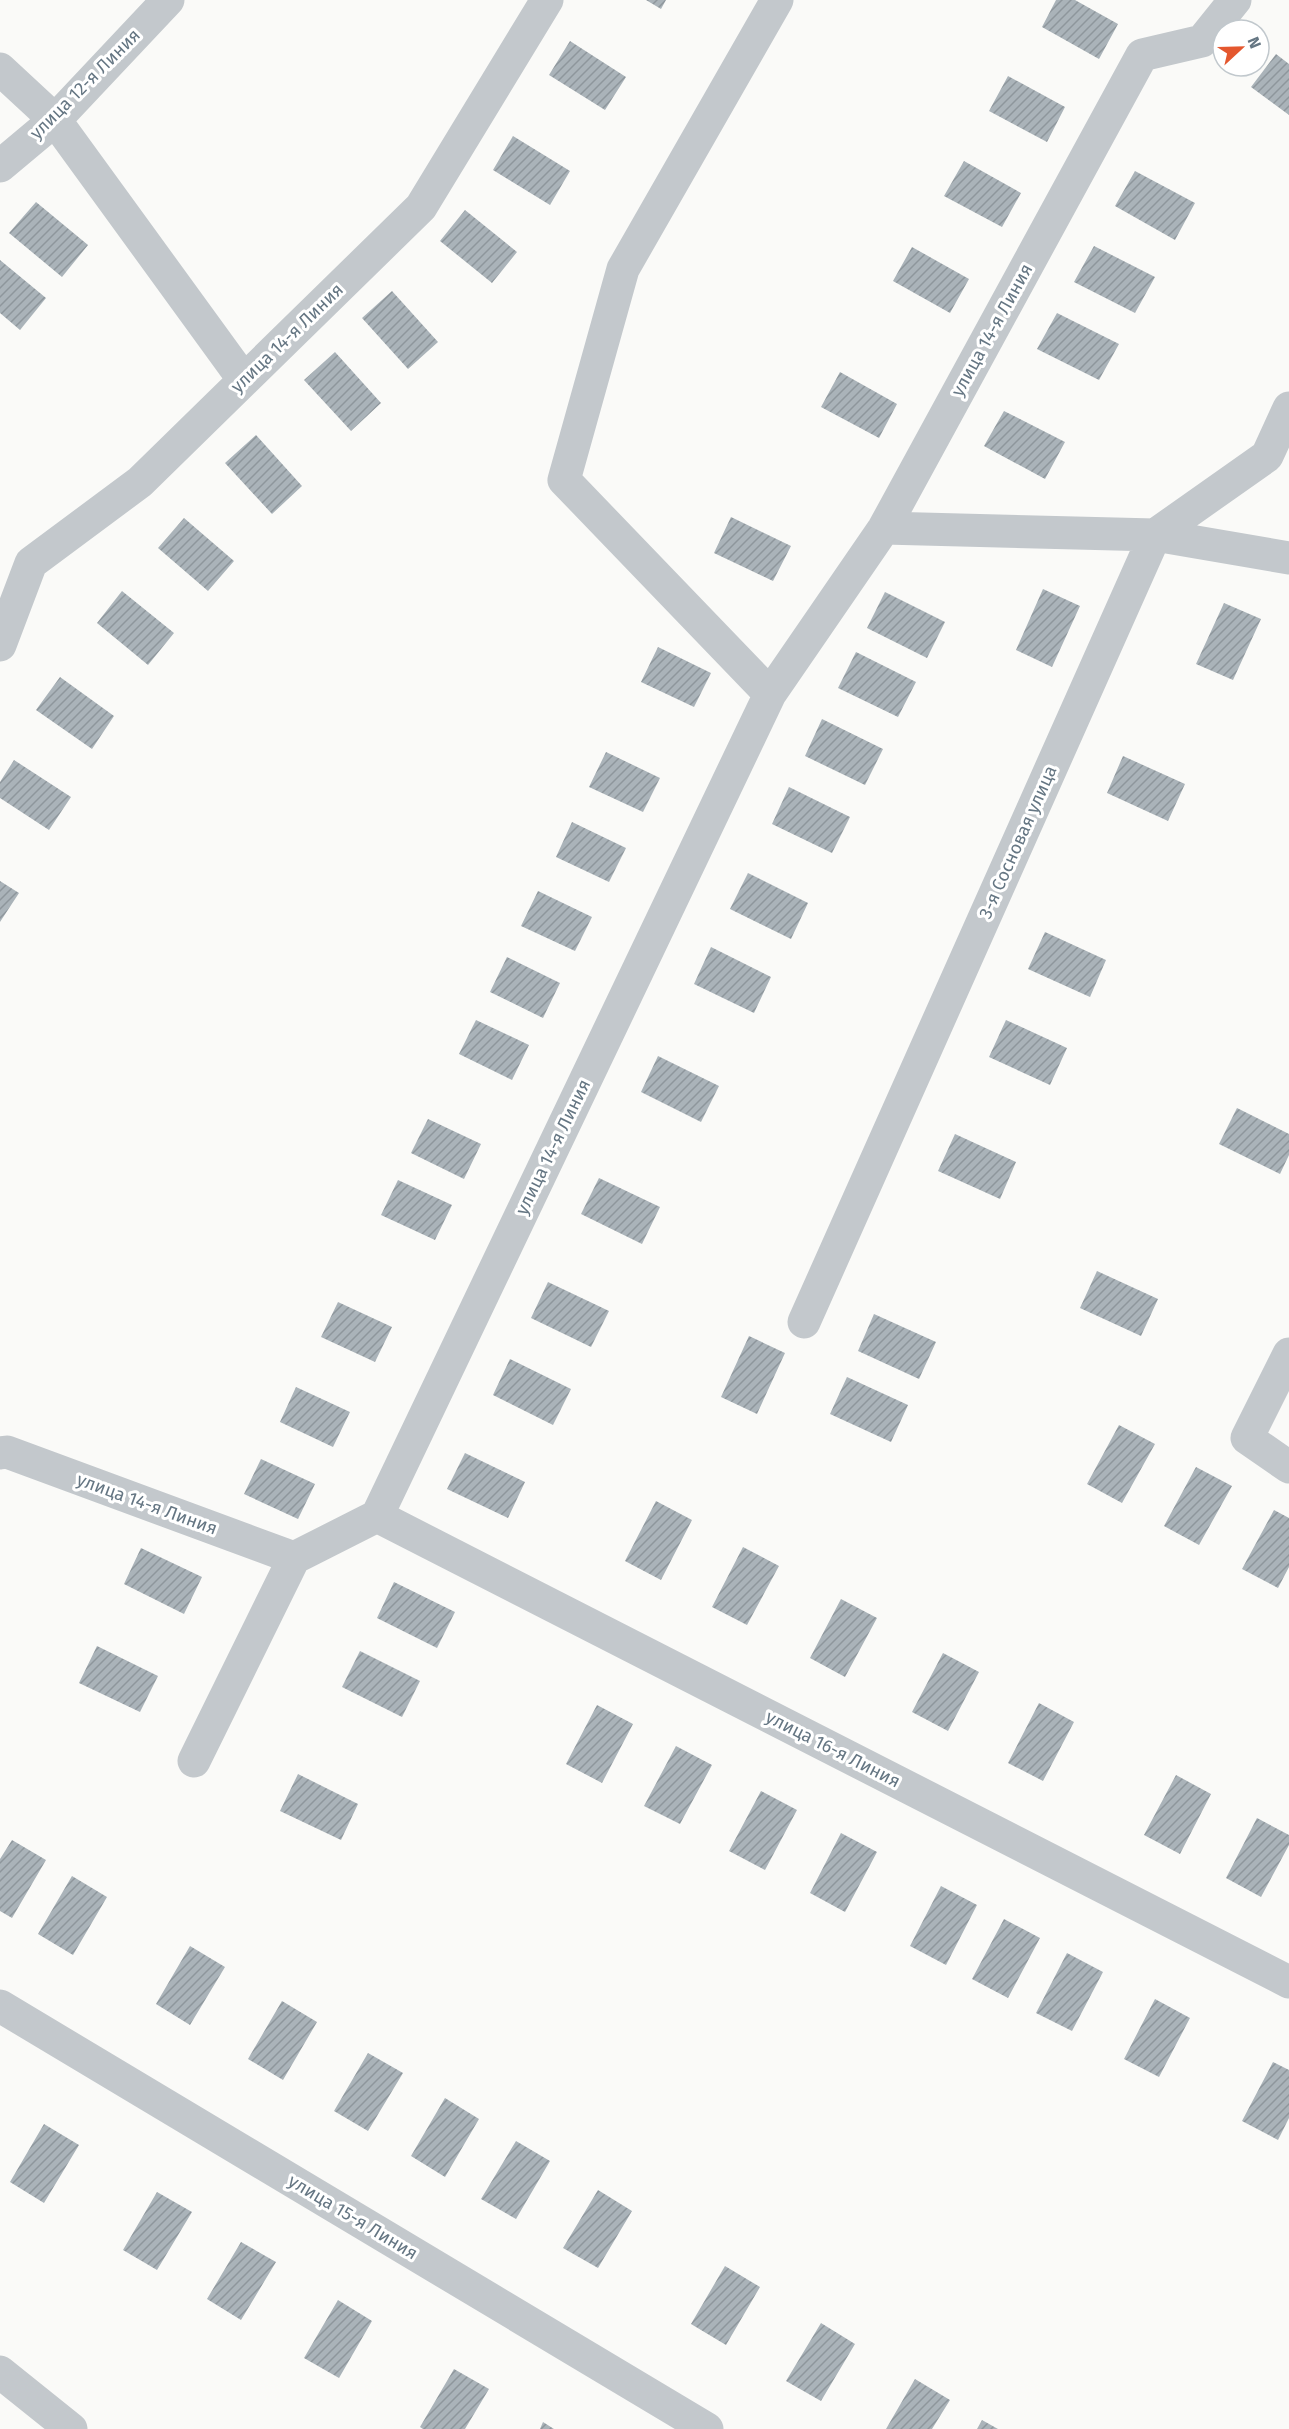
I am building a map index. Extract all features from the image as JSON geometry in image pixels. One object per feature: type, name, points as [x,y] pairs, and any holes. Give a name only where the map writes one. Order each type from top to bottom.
[{"type":"street","name":"улица 12-я Линия","points":[[0,166],[55,120],[168,0]]},
{"type":"street","name":"улица 14-я Линия","points":[[0,645],[31,563],[140,482],[421,207],[548,0]]},
{"type":"street","points":[[770,694],[564,480],[623,269],[777,0]]},
{"type":"street","name":"улица 14-я Линия","points":[[377,1516],[770,694],[884,528],[1142,55],[1202,42],[1235,0]]},
{"type":"street","points":[[0,69],[55,120],[244,380]]},
{"type":"street","points":[[1155,535],[1268,456],[1289,408]]},
{"type":"street","points":[[884,528],[1155,535],[1289,558]]},
{"type":"street","name":"3-я Сосновая улица","points":[[804,1322],[1155,535]]},
{"type":"street","points":[[1289,1354],[1247,1438],[1289,1467]]},
{"type":"street","name":"улица 14-я Линия","points":[[0,1453],[7,1452],[294,1558]]},
{"type":"street","points":[[194,1761],[294,1558],[377,1516]]},
{"type":"street","name":"улица 16-я Линия","points":[[377,1516],[1289,1982]]},
{"type":"street","name":"улица 15-я Линия","points":[[0,2006],[707,2429]]},
{"type":"street","points":[[0,2372],[70,2429]]},
{"type":"building","points":[[646,0],[666,0],[661,9]]},
{"type":"building","points":[[1056,0],[1075,0],[1118,24],[1099,59],[1042,27]]},
{"type":"building","points":[[570,41],[626,77],[605,110],[549,75]]},
{"type":"building","points":[[1276,54],[1289,64],[1289,115],[1251,87],[1258,78],[1271,78],[1271,61]]},
{"type":"building","points":[[1008,76],[1065,107],[1047,142],[989,111]]},
{"type":"building","points":[[513,136],[570,171],[550,205],[493,170]]},
{"type":"building","points":[[964,161],[1021,193],[1002,227],[944,196]]},
{"type":"building","points":[[1135,171],[1195,203],[1175,240],[1115,206]]},
{"type":"building","points":[[36,202],[88,245],[62,277],[9,233]]},
{"type":"building","points":[[465,210],[517,252],[492,283],[440,241]]},
{"type":"building","points":[[1094,246],[1155,277],[1135,313],[1074,282]]},
{"type":"building","points":[[912,247],[969,279],[950,313],[893,281]]},
{"type":"building","points":[[0,260],[46,298],[20,330],[0,313]]},
{"type":"building","points":[[392,291],[438,342],[408,369],[362,318]]},
{"type":"building","points":[[1057,313],[1119,344],[1099,380],[1037,349]]},
{"type":"building","points":[[335,352],[381,403],[351,431],[304,380]]},
{"type":"building","points":[[840,372],[897,404],[879,438],[821,407]]},
{"type":"building","points":[[1004,411],[1065,442],[1045,479],[984,446]]},
{"type":"building","points":[[256,435],[302,486],[272,514],[225,463]]},
{"type":"building","points":[[731,517],[791,546],[773,581],[714,553]]},
{"type":"building","points":[[184,518],[234,561],[208,591],[158,548]]},
{"type":"building","points":[[1043,589],[1080,606],[1052,667],[1016,650]]},
{"type":"building","points":[[122,591],[174,633],[148,665],[97,623]]},
{"type":"building","points":[[885,592],[945,622],[927,658],[867,628]]},
{"type":"building","points":[[1224,603],[1261,619],[1233,680],[1196,664]]},
{"type":"building","points":[[658,647],[711,673],[694,707],[641,682]]},
{"type":"building","points":[[856,652],[916,682],[898,717],[838,688]]},
{"type":"building","points":[[60,677],[114,716],[92,749],[36,710]]},
{"type":"building","points":[[822,719],[883,749],[865,785],[805,756]]},
{"type":"building","points":[[606,752],[660,778],[643,812],[589,787]]},
{"type":"building","points":[[1123,756],[1185,784],[1168,821],[1107,793]]},
{"type":"building","points":[[14,760],[71,797],[49,830],[0,798],[0,782]]},
{"type":"building","points":[[789,787],[850,817],[832,853],[772,824]]},
{"type":"building","points":[[572,822],[626,848],[609,882],[556,857]]},
{"type":"building","points":[[748,873],[808,903],[791,939],[730,909]]},
{"type":"building","points":[[0,881],[19,893],[0,922]]},
{"type":"building","points":[[538,891],[592,917],[575,951],[521,926]]},
{"type":"building","points":[[1045,932],[1106,960],[1090,997],[1028,969]]},
{"type":"building","points":[[711,947],[771,977],[754,1013],[694,984]]},
{"type":"building","points":[[507,957],[560,983],[543,1018],[490,992]]},
{"type":"building","points":[[476,1020],[529,1045],[512,1080],[459,1054]]},
{"type":"building","points":[[1006,1020],[1067,1048],[1050,1085],[989,1057]]},
{"type":"building","points":[[658,1056],[719,1086],[701,1122],[641,1092]]},
{"type":"building","points":[[1237,1108],[1289,1134],[1289,1155],[1280,1174],[1219,1144]]},
{"type":"building","points":[[428,1119],[481,1144],[464,1179],[411,1153]]},
{"type":"building","points":[[955,1134],[1016,1162],[1000,1199],[938,1171]]},
{"type":"building","points":[[599,1178],[660,1207],[642,1244],[581,1214]]},
{"type":"building","points":[[398,1180],[452,1205],[435,1240],[381,1215]]},
{"type":"building","points":[[1097,1271],[1158,1299],[1141,1336],[1080,1308]]},
{"type":"building","points":[[548,1282],[609,1311],[591,1347],[531,1318]]},
{"type":"building","points":[[338,1302],[392,1327],[375,1362],[321,1337]]},
{"type":"building","points":[[874,1314],[936,1342],[919,1379],[858,1351]]},
{"type":"building","points":[[749,1336],[785,1353],[757,1414],[721,1397]]},
{"type":"building","points":[[510,1359],[571,1389],[553,1425],[493,1395]]},
{"type":"building","points":[[847,1377],[908,1405],[891,1442],[830,1414]]},
{"type":"building","points":[[296,1387],[350,1412],[333,1447],[280,1422]]},
{"type":"building","points":[[1119,1425],[1155,1444],[1122,1503],[1087,1484]]},
{"type":"building","points":[[465,1453],[525,1482],[508,1518],[447,1489]]},
{"type":"building","points":[[261,1459],[315,1484],[298,1519],[244,1494]]},
{"type":"building","points":[[1196,1467],[1232,1486],[1199,1545],[1164,1526]]},
{"type":"building","points":[[656,1501],[692,1520],[661,1580],[625,1561]]},
{"type":"building","points":[[1274,1510],[1289,1518],[1289,1567],[1278,1588],[1242,1569]]},
{"type":"building","points":[[743,1547],[779,1566],[747,1625],[712,1607]]},
{"type":"building","points":[[141,1548],[202,1577],[184,1614],[124,1584]]},
{"type":"building","points":[[394,1582],[455,1612],[437,1648],[377,1618]]},
{"type":"building","points":[[841,1599],[877,1618],[845,1677],[810,1658]]},
{"type":"building","points":[[97,1646],[158,1676],[140,1712],[79,1683]]},
{"type":"building","points":[[360,1651],[420,1681],[402,1717],[342,1687]]},
{"type":"building","points":[[943,1653],[979,1672],[948,1731],[912,1712]]},
{"type":"building","points":[[1039,1703],[1074,1722],[1043,1781],[1008,1763]]},
{"type":"building","points":[[597,1705],[633,1724],[602,1783],[566,1764]]},
{"type":"building","points":[[676,1746],[712,1765],[680,1824],[644,1806]]},
{"type":"building","points":[[298,1774],[358,1804],[341,1840],[280,1811]]},
{"type":"building","points":[[1176,1775],[1211,1794],[1180,1854],[1144,1835]]},
{"type":"building","points":[[761,1791],[797,1810],[765,1870],[729,1851]]},
{"type":"building","points":[[1257,1818],[1289,1835],[1289,1845],[1261,1897],[1226,1878]]},
{"type":"building","points":[[841,1833],[877,1852],[845,1912],[810,1893]]},
{"type":"building","points":[[12,1840],[46,1860],[12,1918],[0,1911],[0,1859]]},
{"type":"building","points":[[72,1876],[107,1897],[73,1955],[38,1934]]},
{"type":"building","points":[[941,1886],[977,1905],[946,1965],[910,1946]]},
{"type":"building","points":[[1004,1919],[1040,1938],[1008,1998],[972,1979]]},
{"type":"building","points":[[190,1946],[225,1967],[190,2025],[156,2004]]},
{"type":"building","points":[[1067,1953],[1103,1972],[1072,2031],[1036,2013]]},
{"type":"building","points":[[1155,1999],[1190,2018],[1159,2077],[1124,2059]]},
{"type":"building","points":[[282,2001],[317,2022],[283,2080],[248,2059]]},
{"type":"building","points":[[368,2053],[403,2073],[368,2131],[334,2111]]},
{"type":"building","points":[[1273,2062],[1289,2070],[1289,2118],[1278,2140],[1242,2121]]},
{"type":"building","points":[[445,2098],[479,2119],[445,2177],[411,2156]]},
{"type":"building","points":[[44,2124],[79,2145],[44,2203],[10,2182]]},
{"type":"building","points":[[516,2141],[550,2161],[516,2219],[481,2199]]},
{"type":"building","points":[[598,2190],[632,2211],[598,2268],[563,2248]]},
{"type":"building","points":[[157,2192],[192,2212],[157,2270],[123,2250]]},
{"type":"building","points":[[241,2242],[276,2262],[241,2320],[207,2299]]},
{"type":"building","points":[[725,2266],[760,2287],[726,2345],[691,2324]]},
{"type":"building","points":[[338,2300],[372,2321],[339,2378],[304,2358]]},
{"type":"building","points":[[821,2323],[855,2344],[821,2401],[786,2381]]},
{"type":"building","points":[[454,2369],[489,2389],[465,2429],[423,2429],[420,2427]]},
{"type":"building","points":[[915,2379],[950,2400],[932,2429],[886,2429]]},
{"type":"building","points":[[982,2420],[998,2429],[977,2429]]},
{"type":"building","points":[[543,2422],[554,2429],[540,2429]]}]
